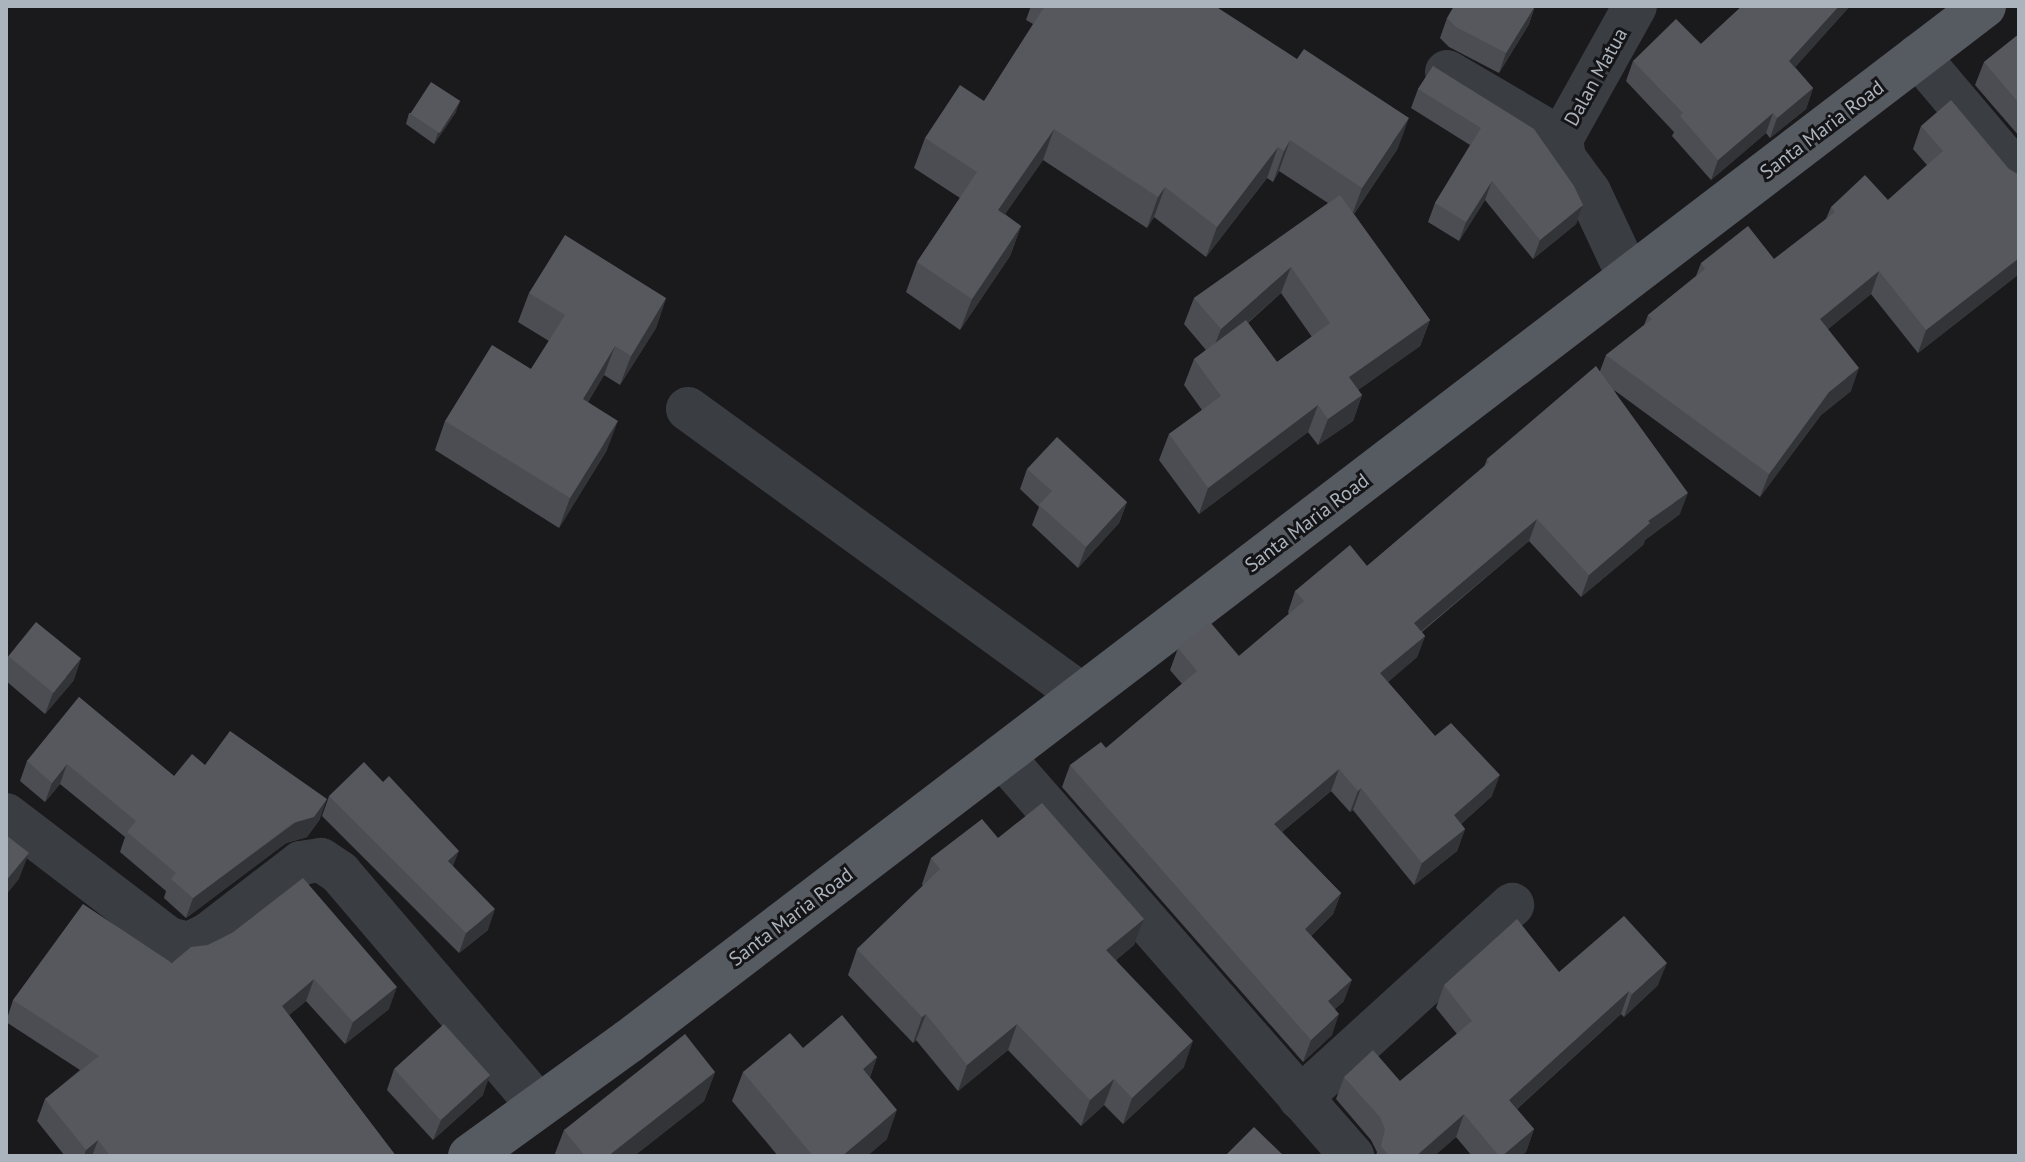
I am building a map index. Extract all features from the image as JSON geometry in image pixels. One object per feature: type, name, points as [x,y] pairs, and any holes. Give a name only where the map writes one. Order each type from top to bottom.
[{"type":"main road","name":"Santa Maria Road","points":[[470,1156],[629,1041],[1984,6]]},
{"type":"street","name":"Dalan Matua","points":[[1629,277],[1589,192],[1564,158],[1561,139],[1635,6]]},
{"type":"street","points":[[1918,56],[2019,175]]},
{"type":"street","points":[[1447,72],[1561,139]]},
{"type":"street","points":[[688,409],[1081,695]]},
{"type":"street","points":[[1002,756],[1352,1156]]},
{"type":"street","points":[[6,815],[169,939],[189,944],[209,934],[301,863],[321,860],[340,873],[538,1105]]},
{"type":"street","points":[[1300,1098],[1512,905]]},
{"type":"building","points":[[1045,6],[1215,6],[1297,59],[1304,49],[1409,118],[1362,188],[1290,140],[1284,151],[1278,147],[1217,227],[1165,187],[1158,197],[1054,129],[998,210],[1021,226],[972,299],[917,262],[977,172],[925,138],[960,85],[984,101]]},
{"type":"building","points":[[1454,6],[1535,6],[1506,53],[1456,27],[1447,18]]},
{"type":"building","points":[[1742,6],[1839,6],[1789,61],[1813,88],[1777,118],[1773,113],[1718,160],[1680,116],[1683,113],[1633,61],[1676,19],[1701,44]]},
{"type":"building","points":[[2019,34],[2019,103],[1984,62]]},
{"type":"building","points":[[1433,66],[1534,129],[1574,186],[1583,205],[1540,240],[1492,181],[1466,222],[1435,203],[1481,128],[1418,89]]},
{"type":"building","points":[[431,82],[460,101],[440,133],[410,114]]},
{"type":"building","points":[[1951,100],[2009,169],[2019,175],[2019,258],[1926,330],[1879,271],[1820,319],[1859,368],[1829,392],[1769,474],[1606,355],[1652,319],[1648,315],[1705,269],[1701,263],[1748,226],[1774,259],[1835,212],[1831,207],[1865,175],[1888,200],[1943,151],[1921,126]]},
{"type":"building","points":[[1340,195],[1430,320],[1349,377],[1362,395],[1328,419],[1318,405],[1208,488],[1169,434],[1221,396],[1194,359],[1246,320],[1277,362],[1330,323],[1291,267],[1221,329],[1194,298]]},
{"type":"building","points":[[565,235],[666,298],[631,356],[615,346],[583,399],[618,421],[570,498],[445,421],[492,345],[531,369],[565,315],[529,293]]},
{"type":"building","points":[[1596,366],[1688,493],[1648,521],[1650,523],[1589,575],[1537,519],[1414,623],[1425,636],[1380,673],[1435,736],[1451,723],[1500,775],[1454,815],[1465,829],[1422,863],[1361,788],[1358,791],[1339,769],[1274,824],[1341,893],[1305,929],[1352,980],[1328,1001],[1339,1014],[1311,1040],[1070,765],[1101,742],[1106,748],[1197,671],[1178,648],[1210,622],[1239,656],[1304,601],[1295,591],[1350,545],[1367,566]]},
{"type":"building","points":[[1057,437],[1127,502],[1086,547],[1039,505],[1052,491],[1027,469]]},
{"type":"building","points":[[36,622],[81,659],[53,693],[8,656]]},
{"type":"building","points":[[79,697],[174,776],[192,754],[205,765],[230,731],[327,799],[314,817],[293,823],[193,898],[171,879],[176,873],[127,832],[136,821],[67,764],[52,783],[27,761]]},
{"type":"building","points":[[364,762],[383,782],[389,776],[459,851],[448,861],[495,909],[466,933],[329,796]]},
{"type":"building","points":[[1042,803],[1144,919],[1106,950],[1193,1041],[1132,1098],[1114,1079],[1090,1100],[1017,1024],[967,1065],[926,1014],[922,1017],[857,949],[940,869],[931,858],[982,819],[998,838]]},
{"type":"building","points":[[6,835],[29,853],[6,881]]},
{"type":"building","points":[[303,878],[397,987],[353,1022],[314,979],[282,1006],[396,1156],[110,1156],[98,1140],[86,1150],[45,1099],[99,1056],[13,1000],[83,904],[172,963],[191,947],[208,945],[232,933]]},
{"type":"building","points":[[1624,916],[1667,963],[1632,994],[1629,991],[1509,1100],[1534,1129],[1499,1156],[1464,1114],[1416,1156],[1389,1156],[1381,1146],[1385,1129],[1380,1117],[1344,1077],[1373,1050],[1400,1081],[1472,1021],[1444,985],[1517,919],[1559,972]]},
{"type":"building","points":[[842,1015],[877,1057],[863,1069],[897,1110],[842,1156],[813,1156],[743,1072],[790,1033],[803,1048]]},
{"type":"building","points":[[444,1024],[490,1075],[440,1120],[394,1069]]},
{"type":"building","points":[[685,1034],[715,1072],[608,1156],[585,1156],[564,1130]]},
{"type":"building","points":[[1254,1127],[1284,1156],[1225,1156]]}]
